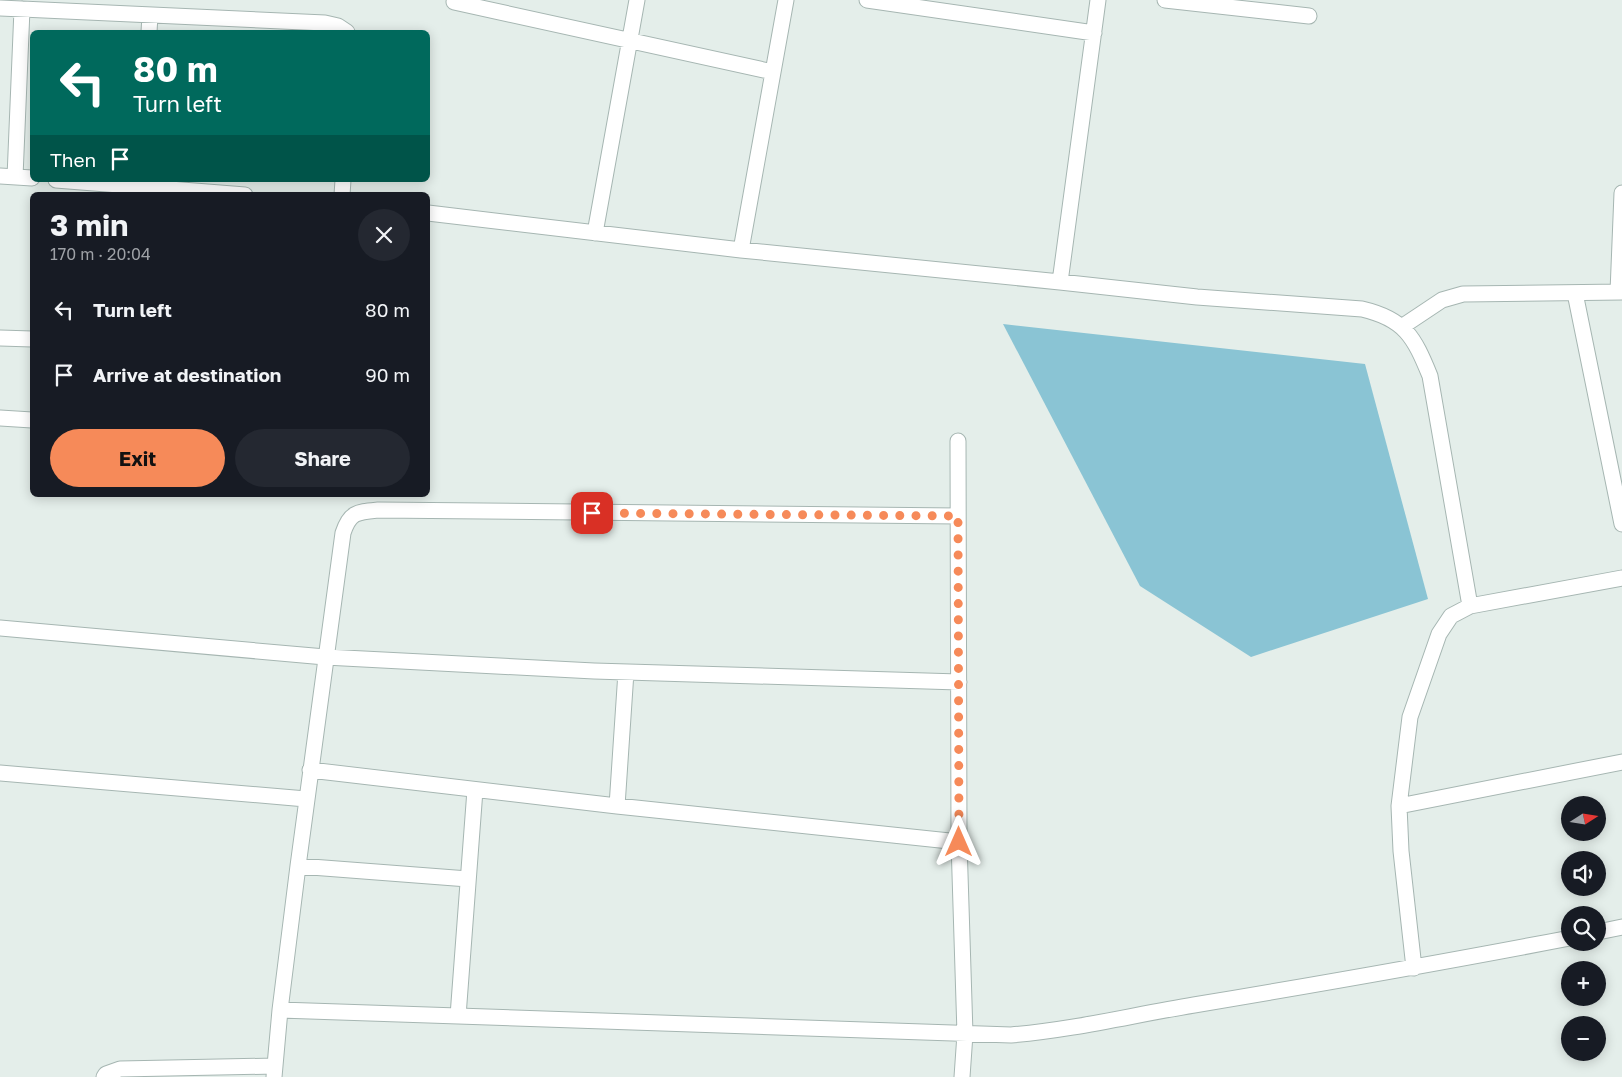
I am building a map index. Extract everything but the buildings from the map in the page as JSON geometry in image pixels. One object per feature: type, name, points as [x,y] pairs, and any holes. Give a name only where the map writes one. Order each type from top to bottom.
[{"type":"street","points":[[594,233],[637,0]]},
{"type":"street","points":[[741,250],[786,0]]},
{"type":"street","points":[[867,0],[1094,33]]},
{"type":"street","points":[[1060,282],[1098,0]]},
{"type":"street","points":[[1165,0],[1309,16]]},
{"type":"street","points":[[454,2],[773,72]]},
{"type":"street","points":[[0,8],[325,23],[338,26],[344,30]]},
{"type":"street","points":[[22,9],[8,176],[30,178]]},
{"type":"street","points":[[149,30],[150,15]]},
{"type":"street","points":[[100,182],[143,184],[189,192]]},
{"type":"street","points":[[1403,326],[1442,300],[1463,294],[1620,292],[1622,193]]},
{"type":"street","points":[[430,213],[741,250],[1060,282],[1197,298],[1362,309],[1383,314],[1403,326],[1418,347],[1430,376],[1470,606]]},
{"type":"street","points":[[1576,292],[1622,524]]},
{"type":"street","points":[[0,338],[30,339]]},
{"type":"street","points":[[0,418],[30,420]]},
{"type":"street","points":[[958,441],[959,842],[965,1034],[962,1077]]},
{"type":"street","points":[[104,1077],[106,1074],[120,1069],[274,1072],[324,657],[343,533],[348,520],[360,512],[958,516]]},
{"type":"street","points":[[1414,968],[1401,851],[1400,806],[1410,717],[1439,634],[1451,616],[1470,606],[1622,578]]},
{"type":"street","points":[[0,628],[324,657],[626,672],[958,682]]},
{"type":"street","points":[[617,806],[626,672]]},
{"type":"street","points":[[1400,806],[1622,762]]},
{"type":"street","points":[[310,770],[617,806],[959,842]]},
{"type":"street","points":[[0,773],[306,800]]},
{"type":"street","points":[[458,1016],[474,790]]},
{"type":"street","points":[[298,866],[468,879]]},
{"type":"street","points":[[1606,930],[1622,927]]},
{"type":"street","points":[[280,1010],[1011,1035],[1057,1031],[1120,1018],[1414,968],[1561,940]]},
{"type":"water","points":[[1003,324],[1365,364],[1428,599],[1251,657],[1140,586]]},
{"type":"route","points":[[592,513],[958,516],[959,842]]}]
